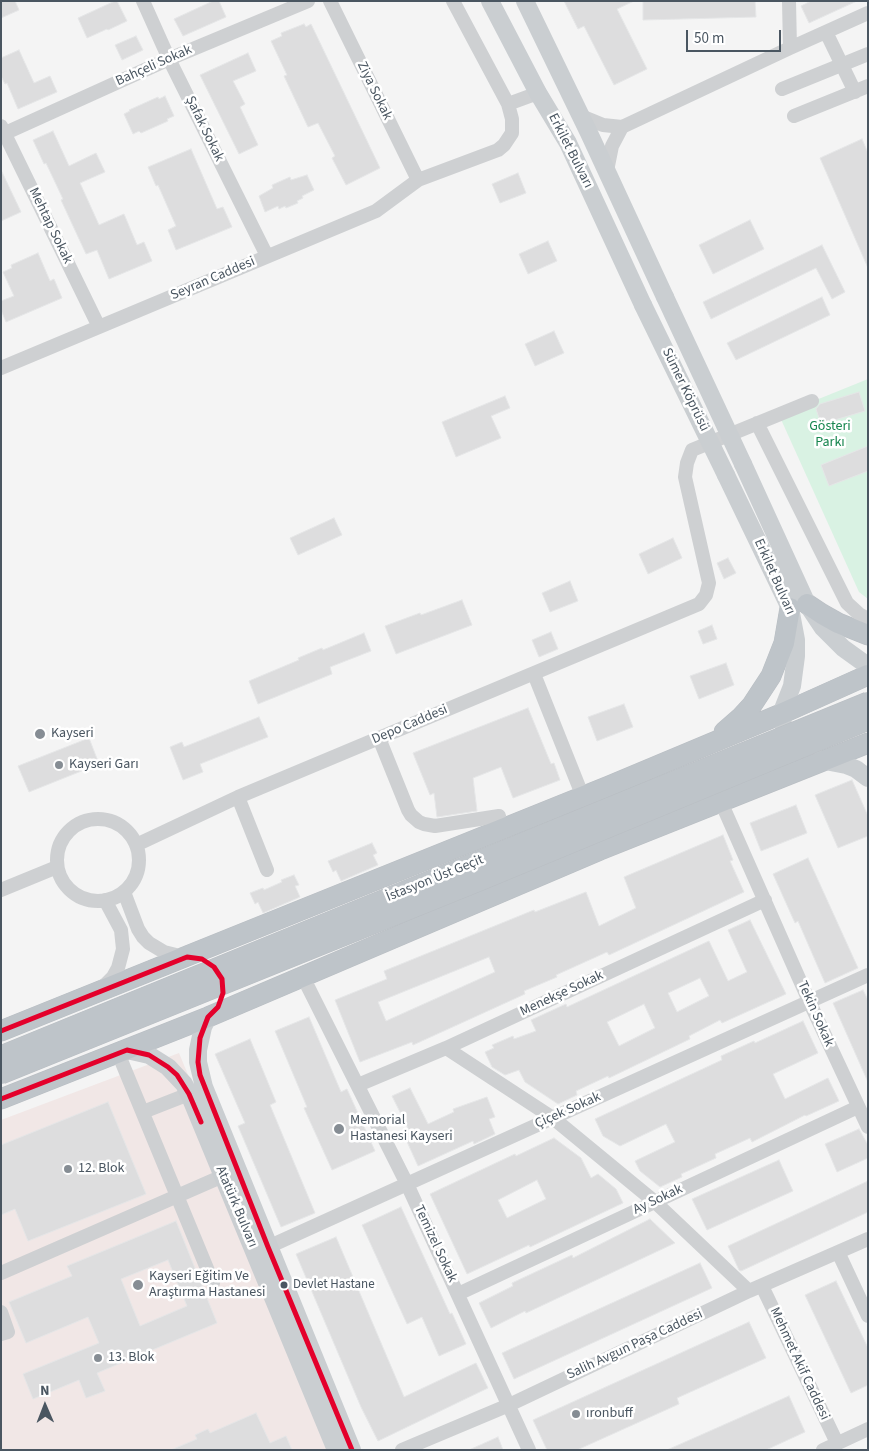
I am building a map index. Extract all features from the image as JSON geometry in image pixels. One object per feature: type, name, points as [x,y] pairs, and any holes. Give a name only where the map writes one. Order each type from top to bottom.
[{"type":"highway","points":[[697,749],[713,740],[740,718],[762,691],[772,676],[799,606],[822,614],[838,623],[868,635]]},
{"type":"highway","points":[[1,1031],[583,797],[781,714],[868,675]]},
{"type":"highway","name":"İstasyon Üst Geçit","points":[[1,1056],[868,702]]},
{"type":"highway","name":"İstasyon Üst Geçit","points":[[1,1074],[479,881],[868,720]]},
{"type":"highway","points":[[1,1099],[208,1017],[507,888],[868,743]]},
{"type":"highway","points":[[241,935],[231,945],[229,951],[228,958],[231,972],[239,983],[251,990],[265,992],[272,990]]},
{"type":"highway","points":[[187,957],[194,957],[208,962],[214,966],[222,979],[223,993],[221,1000],[218,1007],[208,1017]]},
{"type":"highway","points":[[96,993],[84,1011],[84,1025],[87,1032],[95,1043],[107,1050],[123,1052]]},
{"type":"highway","points":[[38,1016],[47,1016],[61,1021],[67,1026],[74,1038],[76,1052],[74,1059],[71,1066],[59,1077]]},
{"type":"main road","name":"Erkilet Bulvarı","points":[[490,1],[538,92],[568,143],[643,305]]},
{"type":"main road","name":"Erkilet Bulvarı","points":[[525,1],[665,297]]},
{"type":"main road","name":"Sümer Köprüsü","points":[[665,297],[743,464]]},
{"type":"main road","name":"Sümer Köprüsü","points":[[643,305],[726,475]]},
{"type":"main road","name":"Erkilet Bulvarı","points":[[743,464],[799,606],[792,686],[781,714]]},
{"type":"main road","name":"Erkilet Bulvarı","points":[[726,475],[799,606],[819,622],[854,657],[868,666]]},
{"type":"main road","points":[[781,714],[787,736],[797,748],[810,757],[856,769],[868,778]]},
{"type":"main road","name":"Atatürk Bulvarı","points":[[208,1017],[203,1027],[198,1050],[200,1075],[268,1247],[352,1450]]},
{"type":"main road","name":"Atatürk Bulvarı","points":[[123,1052],[149,1055],[168,1067],[184,1084],[336,1450]]},
{"type":"street","name":"Şafak Sokak","points":[[143,1],[169,59],[267,256]]},
{"type":"street","name":"Bahçeli Sokak","points":[[2,132],[308,1]]},
{"type":"street","name":"Ziya Sokak","points":[[330,1],[418,180]]},
{"type":"street","name":"Seyran Caddesi","points":[[1,368],[376,211],[418,180],[491,153],[504,145],[512,133],[512,114],[453,1]]},
{"type":"street","points":[[789,1],[790,48]]},
{"type":"street","points":[[581,116],[603,125],[622,127],[790,48],[868,14]]},
{"type":"street","points":[[794,116],[861,89],[842,65],[826,32]]},
{"type":"street","points":[[782,89],[868,54]]},
{"type":"street","points":[[508,104],[538,92]]},
{"type":"street","points":[[606,171],[612,146],[622,127]]},
{"type":"street","name":"Mehtap Sokak","points":[[2,132],[99,327]]},
{"type":"street","points":[[812,401],[757,423],[848,602],[859,614],[868,619]]},
{"type":"street","name":"Depo Caddesi","points":[[136,845],[238,797],[699,604],[708,589],[708,583],[686,484],[689,455],[692,450],[757,423]]},
{"type":"street","points":[[534,674],[583,797]]},
{"type":"street","points":[[379,738],[408,810],[419,822],[435,826],[499,816]]},
{"type":"street","points":[[238,797],[267,870]]},
{"type":"street","name":"Tekin Sokak","points":[[721,802],[809,1001],[868,1127]]},
{"type":"street","points":[[104,820],[120,826],[136,845],[139,862],[134,878],[124,892],[105,900],[89,900],[74,894],[63,882],[57,867],[58,850],[66,835],[79,824],[87,821],[104,820]]},
{"type":"street","points":[[1,890],[57,867]]},
{"type":"street","points":[[124,892],[138,930],[149,943],[164,952],[187,957]]},
{"type":"street","points":[[96,993],[113,977],[123,949],[120,930],[105,900]]},
{"type":"street","name":"Menekşe Sokak","points":[[358,1085],[446,1048],[765,900]]},
{"type":"street","name":"Çiçek Sokak","points":[[268,1247],[868,975]]},
{"type":"street","name":"Temizel Sokak","points":[[303,977],[407,1184],[529,1450]]},
{"type":"street","name":"Mehmet Akif Caddesi","points":[[446,1048],[553,1118],[755,1288],[837,1443]]},
{"type":"street","points":[[123,1052],[143,1112],[214,1283]]},
{"type":"street","points":[[143,1112],[189,1094]]},
{"type":"street","name":"Ay Sokak","points":[[458,1294],[858,1107]]},
{"type":"street","points":[[1,1273],[223,1176]]},
{"type":"street","name":"Salih Avgun Paşa Caddesi","points":[[402,1450],[508,1405],[755,1288],[868,1239]]},
{"type":"street","points":[[838,1252],[868,1316]]},
{"type":"street","points":[[1,1312],[8,1332],[1,1334]]},
{"type":"street","points":[[823,1450],[868,1430]]},
{"type":"shaded area","name":"Kayseri Eğitim Ve Araştırma Hastanesi","points":[[179,1053],[344,1450],[1,1450],[1,1120]]},
{"type":"green space","name":"Gösteri Parkı","points":[[868,379],[868,599],[859,592],[779,415]]},
{"type":"building","points":[[1,1],[15,1],[19,10],[1,18]]},
{"type":"building","points":[[117,1],[127,21],[87,38],[78,18]]},
{"type":"building","points":[[213,1],[219,1],[226,17],[183,36],[174,19]]},
{"type":"building","points":[[564,1],[634,1],[617,9],[647,69],[614,85],[584,26],[578,29]]},
{"type":"building","points":[[643,1],[755,1],[756,17],[643,20]]},
{"type":"building","points":[[811,1],[857,1],[809,23],[801,6]]},
{"type":"building","points":[[304,24],[306,27],[311,24],[380,168],[346,185],[332,158],[335,156],[318,123],[308,127],[284,76],[287,75],[271,41],[282,36],[281,33]]},
{"type":"building","points":[[136,36],[143,50],[122,60],[115,45]]},
{"type":"building","points":[[19,50],[34,83],[50,76],[57,92],[18,109],[7,83],[5,84],[1,76],[1,58]]},
{"type":"building","points":[[248,53],[256,71],[233,81],[245,104],[240,107],[258,145],[239,154],[200,75]]},
{"type":"building","points":[[165,96],[174,116],[167,119],[168,121],[141,133],[139,131],[133,134],[124,114],[158,97],[159,99]]},
{"type":"building","points":[[53,131],[69,166],[96,153],[105,172],[80,183],[99,225],[124,214],[137,245],[144,242],[152,261],[109,279],[97,250],[86,254],[61,200],[63,199],[33,140]]},
{"type":"building","points":[[862,139],[868,153],[868,268],[820,158]]},
{"type":"building","points":[[191,149],[217,209],[223,207],[232,227],[176,250],[168,230],[176,226],[148,167]]},
{"type":"building","points":[[1,170],[21,212],[1,221]]},
{"type":"building","points":[[518,173],[526,193],[500,203],[492,184]]},
{"type":"building","points":[[307,175],[314,190],[302,196],[303,198],[297,201],[298,203],[286,208],[285,206],[279,209],[278,206],[265,212],[259,196],[273,188],[272,185],[290,177],[291,180]]},
{"type":"building","points":[[750,220],[764,249],[713,274],[699,245]]},
{"type":"building","points":[[548,241],[557,261],[528,274],[519,254]]},
{"type":"building","points":[[822,245],[845,292],[832,299],[816,268],[711,319],[703,302]]},
{"type":"building","points":[[38,253],[50,281],[54,279],[62,298],[6,322],[1,310],[1,301],[14,296],[3,272],[12,268],[11,265]]},
{"type":"building","points":[[822,297],[830,315],[736,360],[727,343]]},
{"type":"building","points":[[554,331],[564,353],[535,366],[525,344]]},
{"type":"building","points":[[859,392],[865,411],[821,424],[816,409],[820,404]]},
{"type":"building","points":[[505,396],[510,408],[491,416],[501,438],[456,457],[442,422]]},
{"type":"building","points":[[868,446],[868,471],[829,486],[821,465]]},
{"type":"building","points":[[334,518],[342,535],[298,555],[290,538]]},
{"type":"building","points":[[673,538],[682,558],[648,574],[639,554]]},
{"type":"building","points":[[728,558],[736,573],[724,579],[717,563]]},
{"type":"building","points":[[570,581],[578,601],[550,612],[542,593]]},
{"type":"building","points":[[462,600],[472,625],[396,654],[385,626]]},
{"type":"building","points":[[712,625],[717,639],[703,644],[698,631]]},
{"type":"building","points":[[551,632],[558,649],[539,657],[532,640]]},
{"type":"building","points":[[364,633],[371,651],[330,667],[332,674],[258,704],[249,681],[299,660],[298,658]]},
{"type":"building","points":[[726,663],[734,685],[699,699],[690,676]]},
{"type":"building","points":[[624,704],[633,727],[597,741],[588,717]]},
{"type":"building","points":[[528,708],[551,764],[554,763],[560,780],[513,798],[501,767],[473,778],[477,811],[437,817],[434,793],[430,795],[413,753]]},
{"type":"building","points":[[259,717],[268,737],[200,764],[203,772],[183,780],[170,747],[182,742],[184,747]]},
{"type":"building","name":"Kayseri Garı","points":[[89,738],[99,764],[29,792],[18,766]]},
{"type":"building","points":[[852,780],[868,816],[868,836],[838,848],[815,795]]},
{"type":"building","points":[[796,805],[807,833],[761,851],[750,823]]},
{"type":"building","points":[[723,835],[733,860],[730,861],[744,892],[609,955],[607,952],[556,975],[557,977],[524,991],[525,994],[413,1045],[412,1042],[360,1062],[335,1000],[387,979],[384,971],[534,910],[535,912],[586,892],[599,926],[636,908],[624,877]],"holes":[[[489,957],[495,972],[386,1021],[378,1002]]]},
{"type":"building","points":[[372,843],[377,853],[373,855],[378,865],[341,881],[336,870],[333,872],[328,861]]},
{"type":"building","points":[[808,858],[858,968],[825,983],[798,921],[795,923],[773,874]]},
{"type":"building","points":[[294,875],[299,885],[295,886],[300,897],[263,913],[258,902],[255,904],[250,893],[263,888],[264,890]]},
{"type":"building","points":[[750,920],[786,994],[722,1023],[720,1020],[689,1036],[690,1039],[609,1078],[608,1076],[576,1091],[577,1095],[558,1104],[525,1082],[519,1070],[505,1075],[492,1067],[485,1052],[494,1048],[492,1045],[513,1036],[514,1039],[536,1031],[531,1020],[566,1004],[567,1007],[709,941],[728,981],[747,972],[728,930]],"holes":[[[700,978],[709,996],[677,1012],[668,993]],[[644,1004],[655,1028],[619,1046],[607,1022]]]},
{"type":"building","points":[[863,990],[868,1000],[868,1082],[833,1003]]},
{"type":"building","points":[[309,1017],[341,1092],[347,1089],[375,1151],[332,1170],[304,1108],[307,1107],[275,1031]]},
{"type":"building","points":[[803,1021],[818,1053],[773,1074],[785,1099],[828,1078],[839,1101],[805,1115],[752,1142],[750,1138],[715,1154],[716,1158],[681,1174],[682,1177],[660,1187],[640,1171],[635,1161],[675,1142],[666,1124],[620,1146],[603,1136],[595,1119],[722,1060],[721,1056]]},
{"type":"building","points":[[250,1039],[276,1102],[270,1105],[315,1213],[281,1227],[238,1126],[245,1123],[215,1054]]},
{"type":"building","points":[[410,1088],[428,1124],[454,1112],[453,1109],[487,1097],[495,1117],[489,1119],[495,1134],[474,1144],[473,1141],[418,1166],[404,1135],[410,1132],[392,1096]]},
{"type":"building","name":"12. Blok","points":[[108,1102],[146,1194],[28,1241],[15,1209],[1,1215],[1,1145]]},
{"type":"building","points":[[859,1129],[868,1145],[868,1158],[837,1172],[825,1144]]},
{"type":"building","points":[[554,1138],[581,1158],[591,1178],[598,1174],[616,1189],[623,1203],[530,1247],[529,1245],[467,1274],[430,1194],[515,1154],[516,1156]],"holes":[[[537,1180],[546,1199],[507,1218],[498,1200]]]},
{"type":"building","points":[[779,1160],[793,1191],[707,1230],[692,1199]]},
{"type":"building","points":[[868,1181],[868,1212],[741,1271],[739,1270],[728,1246]]},
{"type":"building","points":[[401,1207],[450,1314],[452,1313],[466,1344],[439,1356],[422,1317],[407,1324],[362,1225]]},
{"type":"building","points":[[650,1219],[675,1243],[491,1328],[479,1303],[513,1286],[512,1283],[572,1255],[573,1258]]},
{"type":"building","points":[[176,1221],[217,1323],[97,1373],[105,1391],[86,1398],[79,1380],[33,1399],[23,1374],[99,1343],[88,1317],[26,1343],[9,1302],[72,1276],[67,1266]],"holes":[[[168,1260],[187,1306],[140,1326],[121,1279]]]},
{"type":"building","points":[[336,1237],[404,1397],[476,1363],[488,1388],[378,1441],[361,1407],[296,1254]]},
{"type":"building","points":[[700,1263],[712,1288],[514,1379],[502,1353]]},
{"type":"building","points":[[836,1281],[868,1348],[868,1385],[851,1393],[805,1295]]},
{"type":"building","points":[[749,1322],[766,1358],[677,1398],[679,1404],[577,1450],[547,1450],[533,1420]]},
{"type":"building","points":[[789,1396],[805,1432],[766,1450],[667,1450]]},
{"type":"building","points":[[256,1413],[270,1443],[286,1436],[292,1450],[171,1450],[197,1439],[195,1435],[208,1429],[210,1433]]},
{"type":"building","points":[[498,1437],[503,1450],[469,1450]]},
{"type":"transit line","points":[[1,1031],[187,957],[202,959],[214,967],[222,979],[223,993],[218,1007],[208,1017],[200,1038],[198,1062],[200,1075],[268,1247],[352,1450]]},
{"type":"transit line","points":[[1,1099],[127,1050],[149,1055],[177,1075],[189,1094],[201,1122]]},
{"type":"place","name":"Kayseri","points":[[40,734]]},
{"type":"place","name":"Kayseri Garı","points":[[59,765]]},
{"type":"place","name":"Memorial Hastanesi Kayseri","points":[[339,1129]]},
{"type":"place","name":"12. Blok","points":[[68,1169]]},
{"type":"place","name":"Kayseri Eğitim Ve Araştırma Hastanesi","points":[[138,1285]]},
{"type":"place","name":"Devlet Hastane","points":[[284,1285]]},
{"type":"place","name":"13. Blok","points":[[98,1358]]},
{"type":"place","name":"ıronbuff","points":[[576,1414]]}]
